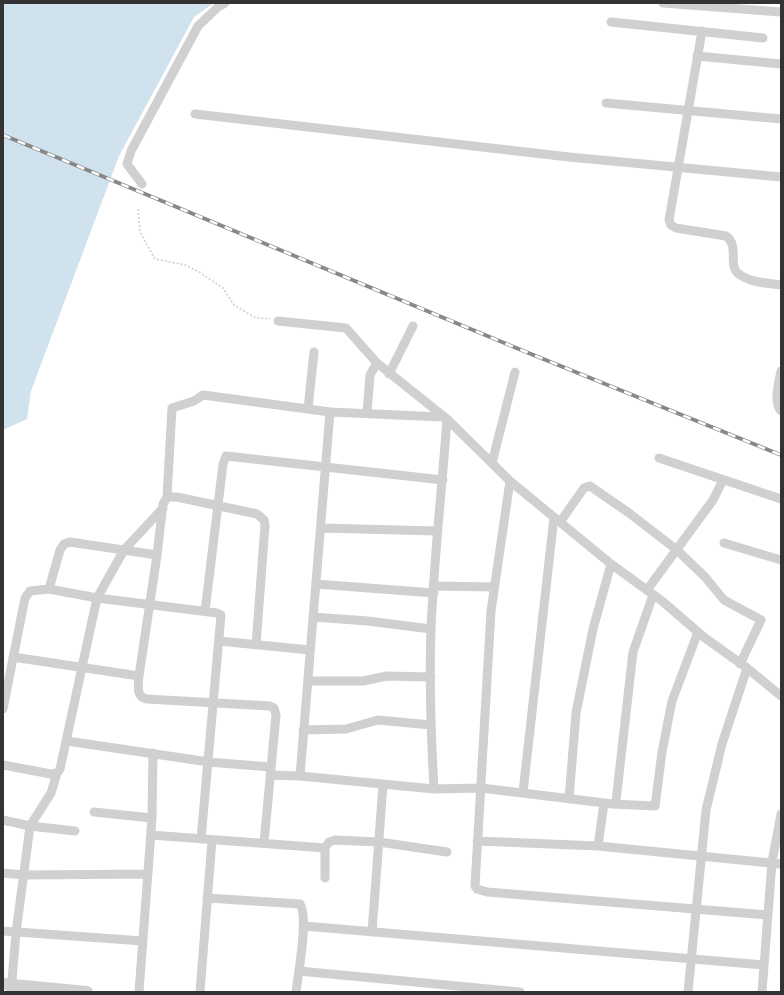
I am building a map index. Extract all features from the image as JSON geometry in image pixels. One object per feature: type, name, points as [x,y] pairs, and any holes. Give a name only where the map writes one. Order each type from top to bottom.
[{"type":"street","points":[[142,184],[127,164],[131,151],[198,26],[218,7],[225,3]]},
{"type":"street","points":[[663,3],[781,12]]},
{"type":"street","points":[[611,22],[763,38]]},
{"type":"street","points":[[702,31],[669,214],[671,225],[676,228],[726,236],[732,240],[734,245],[733,265],[736,272],[750,280],[781,285]]},
{"type":"street","points":[[697,56],[781,64]]},
{"type":"street","points":[[606,104],[781,119]]},
{"type":"street","points":[[195,114],[677,168],[781,177]]},
{"type":"street","points":[[278,320],[346,328],[377,363],[444,418],[510,481],[611,564],[650,592],[698,632],[781,696]]},
{"type":"street","points":[[389,374],[413,326]]},
{"type":"street","points":[[308,409],[314,352]]},
{"type":"street","points":[[367,413],[369,381],[372,371],[377,363]]},
{"type":"street","points":[[781,371],[777,406],[781,411]]},
{"type":"street","points":[[492,463],[515,372]]},
{"type":"street","points":[[264,843],[276,715],[274,708],[270,706],[213,704],[142,698],[138,690],[163,508],[168,497],[172,408],[194,402],[202,395],[330,412],[444,418]]},
{"type":"street","points":[[300,776],[330,412]]},
{"type":"street","points":[[434,789],[431,725],[431,629],[437,531],[443,480],[444,418]]},
{"type":"street","points":[[205,611],[223,464],[226,456],[443,480]]},
{"type":"street","points":[[660,458],[781,499]]},
{"type":"street","points":[[608,804],[616,800],[633,652],[650,592],[677,550],[713,500],[723,480]]},
{"type":"street","points":[[510,481],[490,611],[481,788],[474,881],[475,886],[481,890],[695,910],[768,915]]},
{"type":"street","points":[[523,792],[557,519],[584,488],[590,486],[629,513],[677,550],[705,577],[724,600],[761,620],[744,666],[706,810],[688,992]]},
{"type":"street","points":[[168,497],[177,497],[257,514],[264,520],[265,525],[256,645]]},
{"type":"street","points":[[87,992],[9,987],[30,826],[51,793],[57,773],[60,769],[97,598],[124,550],[163,508]]},
{"type":"street","points":[[321,528],[437,531]]},
{"type":"street","points":[[49,589],[60,550],[64,544],[70,542],[157,555]]},
{"type":"street","points":[[724,543],[781,560]]},
{"type":"street","points":[[569,799],[576,713],[593,629],[611,564]]},
{"type":"street","points":[[316,584],[434,589],[494,587]]},
{"type":"street","points":[[3,708],[25,598],[30,591],[49,589],[97,598],[217,612],[221,615],[201,839]]},
{"type":"street","points":[[313,618],[368,620],[431,629]]},
{"type":"street","points":[[67,741],[300,776],[434,789],[481,788],[523,792],[608,804],[656,806],[662,752],[672,701],[698,632]]},
{"type":"street","points":[[219,641],[310,650]]},
{"type":"street","points":[[13,657],[139,676]]},
{"type":"street","points":[[308,681],[363,681],[388,676],[431,677]]},
{"type":"street","points":[[303,730],[346,729],[378,720],[431,725]]},
{"type":"street","points":[[139,992],[152,818],[153,754]]},
{"type":"street","points":[[3,766],[51,774],[57,773]]},
{"type":"street","points":[[372,932],[380,842],[383,785]]},
{"type":"street","points":[[598,846],[608,804]]},
{"type":"street","points":[[94,812],[152,818]]},
{"type":"street","points":[[762,992],[768,915],[776,863],[781,815]]},
{"type":"street","points":[[3,820],[30,826],[75,832]]},
{"type":"street","points":[[151,835],[325,848]]},
{"type":"street","points":[[200,992],[212,840]]},
{"type":"street","points":[[324,878],[325,848],[329,842],[335,840],[380,842],[447,852]]},
{"type":"street","points":[[477,842],[598,846],[776,863]]},
{"type":"street","points":[[3,874],[148,874]]},
{"type":"street","points":[[207,898],[297,903],[302,907],[304,926],[296,992]]},
{"type":"street","points":[[304,926],[764,965]]},
{"type":"street","points":[[3,932],[143,941]]},
{"type":"street","points":[[299,971],[520,992]]},
{"type":"path","points":[[138,209],[140,232],[155,259],[185,265],[223,288],[234,305],[254,317],[278,320]]},
{"type":"water","points":[[3,3],[214,3],[194,17],[119,156],[31,391],[27,419],[3,430]]},
{"type":"railway","points":[[3,135],[526,352],[781,455]]}]
